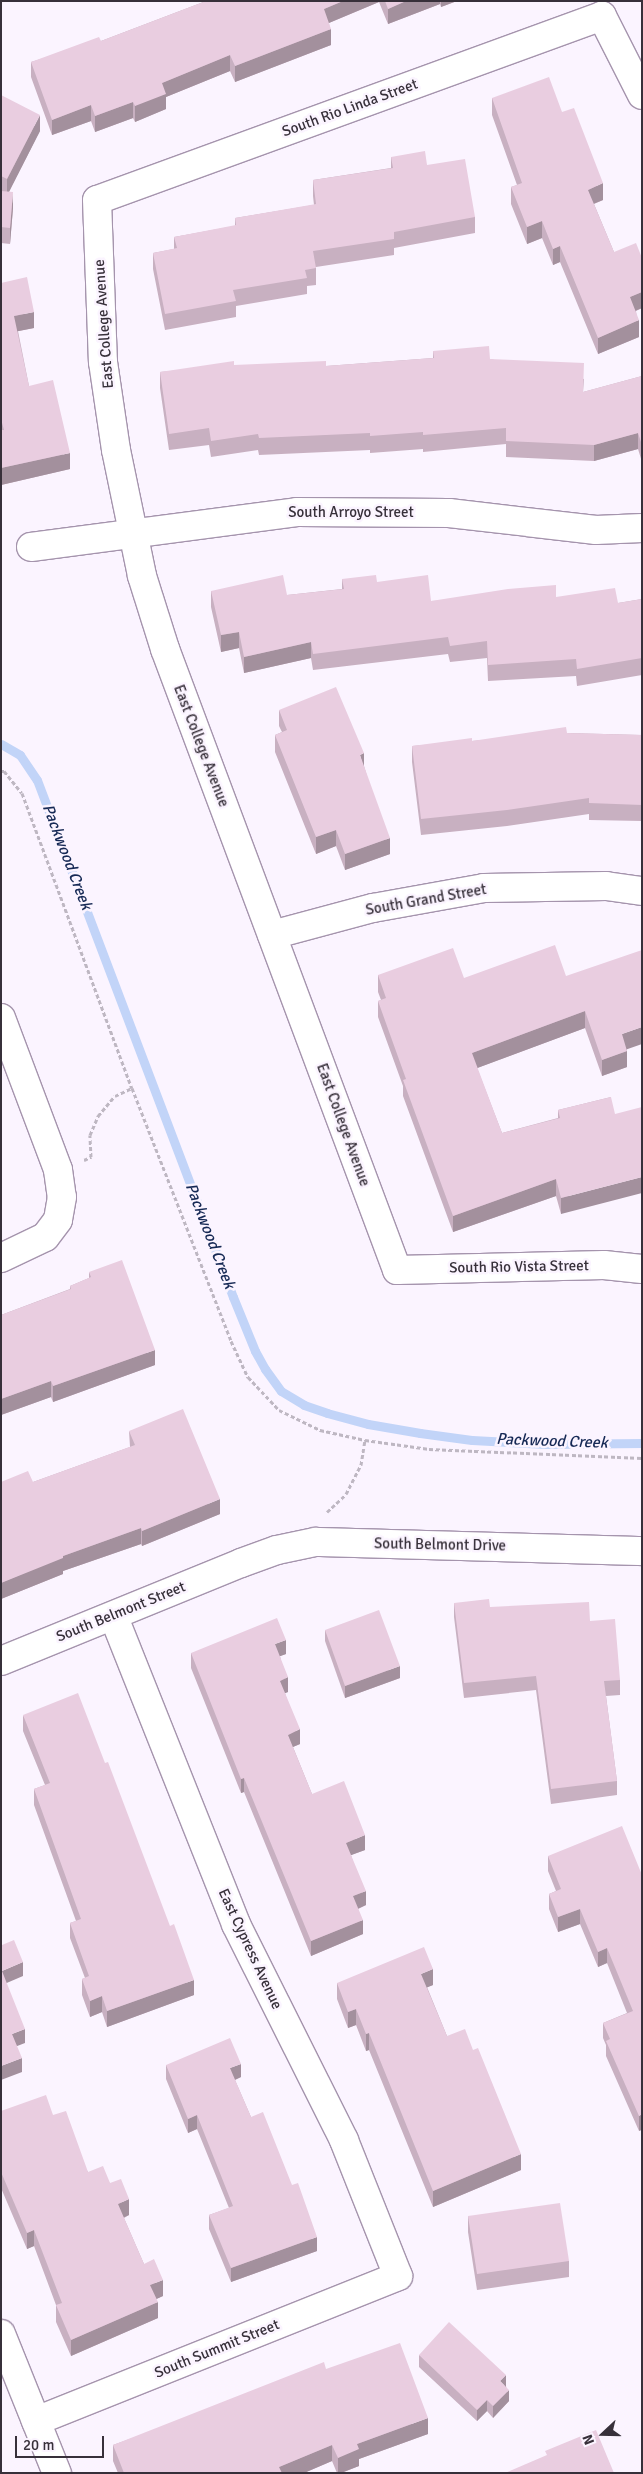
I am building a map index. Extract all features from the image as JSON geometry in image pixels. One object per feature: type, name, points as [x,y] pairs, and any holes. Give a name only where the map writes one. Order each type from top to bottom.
[{"type":"street","name":"South Rio Linda Street","points":[[98,200],[602,16],[642,95]]},
{"type":"street","name":"East College Avenue","points":[[98,200],[103,362],[116,450],[132,534],[165,649],[397,1270]]},
{"type":"street","name":"South Arroyo Street","points":[[31,547],[297,512],[449,513],[596,530],[642,528]]},
{"type":"street","name":"South Grand Street","points":[[272,935],[374,908],[484,888],[606,886],[642,891]]},
{"type":"street","points":[[1,1018],[58,1170],[62,1197],[58,1220],[44,1238],[1,1258]]},
{"type":"street","name":"South Rio Vista Street","points":[[397,1270],[604,1265],[642,1269]]},
{"type":"street","name":"South Belmont Drive","points":[[241,1563],[277,1550],[323,1543],[642,1551]]},
{"type":"street","name":"South Belmont Street","points":[[1,1660],[114,1617],[241,1563]]},
{"type":"street","name":"East Cypress Avenue","points":[[114,1617],[236,1924],[344,2140],[398,2276]]},
{"type":"street","name":"South Summit Street","points":[[36,2421],[398,2276]]},
{"type":"street","points":[[1,2334],[57,2473]]},
{"type":"path","points":[[1,771],[4,771],[22,792],[132,1088],[231,1341],[248,1377],[279,1410],[320,1430],[364,1440],[428,1450],[642,1458]]},
{"type":"path","points":[[58,1170],[91,1157],[90,1135],[98,1116],[115,1096],[132,1088]]},
{"type":"path","points":[[323,1543],[325,1515],[346,1494],[361,1465],[364,1440]]},
{"type":"building","points":[[206,1],[343,1],[324,9],[331,29],[235,66],[230,55],[162,83],[166,94],[135,106],[133,102],[95,116],[91,105],[52,120],[31,62],[99,37],[101,41]]},
{"type":"building","points":[[385,1],[406,1],[388,9]]},
{"type":"building","points":[[549,77],[562,112],[574,108],[603,183],[588,190],[614,252],[636,243],[642,258],[642,292],[630,297],[639,320],[598,338],[560,246],[553,249],[542,221],[527,227],[511,187],[522,183],[492,98]]},
{"type":"building","points":[[1,95],[40,115],[7,179],[1,176]]},
{"type":"building","points":[[425,151],[427,165],[465,159],[475,217],[394,232],[394,239],[313,251],[316,268],[305,270],[307,278],[233,290],[236,301],[165,314],[153,253],[177,248],[174,237],[236,225],[235,218],[316,204],[313,180],[393,168],[391,157]]},
{"type":"building","points":[[1,191],[13,192],[10,228],[1,227]]},
{"type":"building","points":[[27,277],[34,312],[14,316],[29,386],[53,380],[70,453],[1,468],[1,430],[4,430],[1,419],[1,283]]},
{"type":"building","points":[[489,346],[490,359],[584,363],[583,392],[642,376],[642,445],[638,433],[594,445],[506,441],[506,428],[423,435],[423,432],[370,436],[370,433],[259,438],[258,434],[211,441],[209,428],[169,434],[160,372],[234,361],[234,365],[326,361],[326,366],[434,358],[433,351]]},
{"type":"building","points":[[283,575],[287,595],[344,589],[342,579],[376,575],[377,582],[428,575],[431,601],[508,589],[556,585],[556,597],[615,588],[618,603],[642,599],[642,658],[577,669],[576,659],[488,665],[487,641],[450,646],[448,637],[313,654],[311,642],[244,657],[239,632],[221,635],[211,591]]},
{"type":"building","points":[[336,687],[364,753],[360,755],[390,838],[345,854],[336,830],[316,837],[275,735],[287,730],[279,710]]},
{"type":"building","points":[[566,727],[567,733],[642,735],[642,805],[589,803],[589,798],[507,810],[421,819],[412,746],[472,738],[472,741]]},
{"type":"building","points":[[555,945],[566,976],[642,950],[642,1027],[622,1034],[627,1051],[602,1060],[585,1011],[472,1053],[502,1133],[560,1118],[558,1110],[611,1097],[615,1114],[642,1107],[642,1177],[561,1198],[556,1179],[453,1216],[403,1080],[406,1079],[378,1001],[386,998],[378,975],[453,948],[464,978]]},
{"type":"building","points":[[122,1260],[155,1350],[53,1386],[51,1381],[1,1399],[1,1315],[71,1289],[70,1286],[91,1277],[89,1272]]},
{"type":"building","points":[[183,1409],[220,1499],[142,1531],[141,1528],[63,1556],[63,1558],[1,1583],[1,1482],[28,1471],[33,1482],[135,1445],[129,1431]]},
{"type":"building","points":[[489,1599],[490,1607],[589,1602],[590,1621],[615,1619],[620,1680],[604,1681],[617,1781],[551,1789],[536,1676],[464,1683],[454,1603]]},
{"type":"building","points":[[379,1610],[400,1666],[345,1686],[325,1630]]},
{"type":"building","points":[[277,1618],[286,1640],[275,1644],[288,1677],[280,1681],[300,1729],[288,1735],[312,1794],[344,1781],[365,1835],[346,1843],[366,1891],[353,1896],[363,1920],[311,1941],[244,1778],[241,1779],[191,1653]]},
{"type":"building","points":[[78,1693],[105,1763],[108,1762],[170,1926],[174,1924],[194,1980],[107,2011],[102,1996],[90,2001],[82,1979],[89,1976],[70,1923],[81,1919],[34,1789],[50,1783],[23,1715]]},
{"type":"building","points":[[622,1826],[642,1875],[642,2114],[639,2116],[606,2041],[610,2039],[603,2023],[633,2011],[607,1948],[598,1952],[580,1909],[558,1917],[549,1894],[561,1889],[548,1856]]},
{"type":"building","points":[[14,1940],[23,1962],[2,1971],[25,2029],[12,2034],[22,2058],[1,2066],[1,1942],[2,1945]]},
{"type":"building","points":[[424,1947],[433,1969],[421,1974],[447,2036],[465,2029],[473,2050],[478,2048],[521,2154],[433,2191],[369,2033],[366,2034],[356,2009],[348,2012],[337,1983]]},
{"type":"building","points":[[230,2038],[241,2064],[230,2068],[251,2117],[263,2112],[292,2185],[298,2183],[317,2237],[231,2268],[209,2215],[233,2206],[197,2115],[188,2119],[166,2065]]},
{"type":"building","points":[[46,2095],[53,2115],[66,2111],[88,2172],[103,2166],[110,2183],[121,2179],[129,2199],[118,2204],[144,2264],[154,2259],[163,2280],[150,2285],[158,2302],[71,2340],[56,2305],[62,2303],[34,2230],[27,2233],[1,2172],[1,2111]]},
{"type":"building","points":[[560,2203],[569,2261],[477,2274],[468,2216]]},
{"type":"building","points":[[449,2322],[506,2375],[500,2381],[509,2390],[493,2406],[487,2400],[477,2410],[419,2355]]},
{"type":"building","points":[[400,2343],[428,2418],[357,2444],[359,2449],[338,2458],[332,2445],[279,2467],[282,2473],[124,2473],[113,2445],[324,2362],[326,2369]]},
{"type":"building","points":[[596,2430],[614,2473],[505,2473],[547,2455],[545,2451]]},
{"type":"waterway","name":"Packwood Creek","points":[[1,744],[20,755],[37,780],[233,1297],[255,1351],[281,1391],[304,1405],[327,1413],[368,1424],[420,1433],[472,1440],[545,1444],[642,1443]]}]
